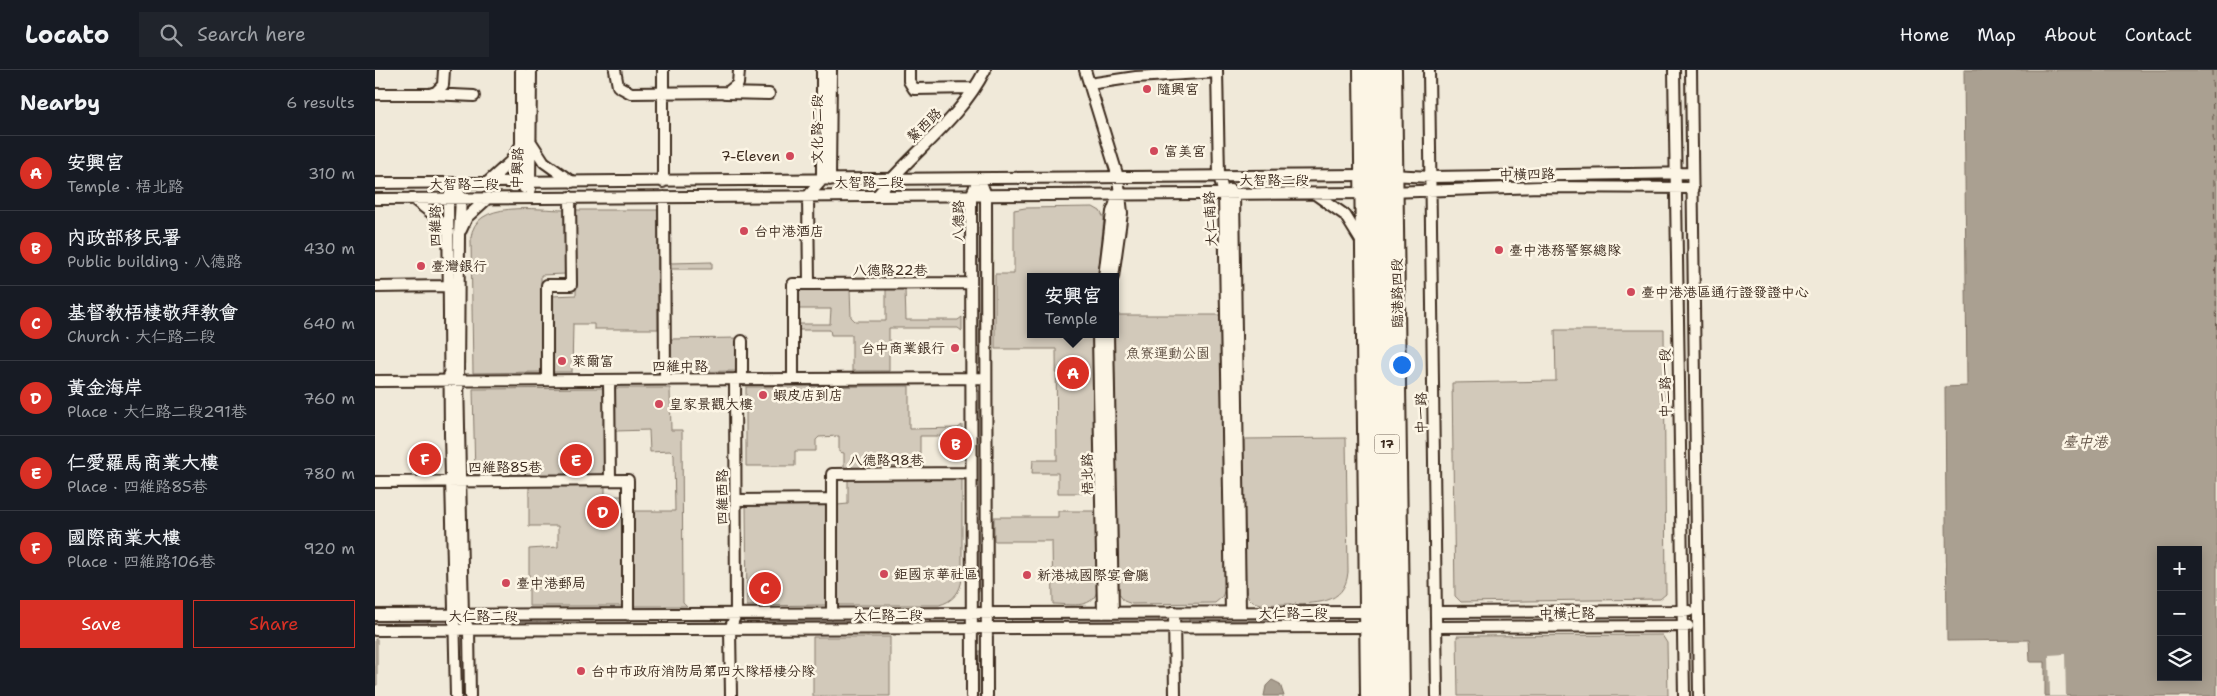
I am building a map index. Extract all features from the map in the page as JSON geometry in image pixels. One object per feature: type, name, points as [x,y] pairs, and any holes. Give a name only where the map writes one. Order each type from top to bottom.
[{"type":"main road","name":"臨港路四段","points":[[1361,70],[1379,175]]},
{"type":"main road","name":"臨港路四段","points":[[1372,70],[1379,175],[1384,627],[1390,696]]},
{"type":"main road","name":"臨港路四段","points":[[1379,696],[1384,627],[1379,193],[1383,70]]},
{"type":"main road","name":"臨港路四段","points":[[1379,175],[1394,70]]},
{"type":"main road","name":"臨港路四段","points":[[1379,193],[1363,244],[1384,612]]},
{"type":"main road","name":"臨港路四段","points":[[1368,696],[1384,627]]},
{"type":"main road","name":"臨港路四段","points":[[1384,627],[1401,696]]},
{"type":"street","points":[[430,94],[436,92],[443,85],[445,70]]},
{"type":"street","name":"中興路","points":[[521,70],[526,143],[526,182],[529,198]]},
{"type":"street","name":"中興路","points":[[526,143],[531,70]]},
{"type":"street","points":[[615,70],[617,83],[626,92],[769,94]]},
{"type":"street","points":[[663,70],[663,182]]},
{"type":"street","points":[[725,92],[737,86],[739,70]]},
{"type":"street","name":"文化路二段","points":[[822,70],[826,180]]},
{"type":"street","name":"文化路二段","points":[[808,196],[826,180],[831,70]]},
{"type":"street","points":[[909,70],[909,81],[914,89],[974,88]]},
{"type":"street","name":"鰲西路","points":[[877,196],[890,179],[951,120],[985,70]]},
{"type":"street","points":[[1085,70],[1118,177],[1118,195],[1122,213],[1114,273]]},
{"type":"street","name":"中一路","points":[[1429,70],[1437,696]]},
{"type":"street","name":"中二路一段","points":[[1674,70],[1684,696]]},
{"type":"street","points":[[1691,70],[1699,696]]},
{"type":"street","points":[[1089,84],[1137,77],[1217,71],[1219,176]]},
{"type":"street","points":[[375,94],[474,96]]},
{"type":"street","points":[[488,182],[510,162],[526,143],[545,162],[571,182]]},
{"type":"street","name":"中橫四路","points":[[1379,175],[1431,177],[1692,173]]},
{"type":"street","name":"大智路二段","points":[[375,183],[1379,175]]},
{"type":"street","name":"大仁南路","points":[[1219,176],[1229,194],[1235,612]]},
{"type":"street","name":"八德路","points":[[972,696],[971,196],[979,178]]},
{"type":"street","name":"八德路","points":[[979,178],[986,196],[987,696]]},
{"type":"street","name":"四維路","points":[[455,183],[461,198],[454,234],[449,286],[454,380],[459,615],[455,630],[456,696]]},
{"type":"street","name":"四維路","points":[[454,380],[459,277],[448,198],[455,183]]},
{"type":"street","name":"中橫四路","points":[[1379,193],[1540,187],[1693,188]]},
{"type":"street","name":"大智路二段","points":[[375,199],[1379,193]]},
{"type":"street","points":[[1315,194],[1343,214],[1363,244]]},
{"type":"street","points":[[1104,273],[1112,212],[1118,195]]},
{"type":"street","points":[[793,379],[793,284],[809,284],[808,196]]},
{"type":"street","points":[[547,380],[547,285],[571,285],[570,197]]},
{"type":"street","points":[[664,197],[665,380]]},
{"type":"street","points":[[412,198],[454,234],[467,218],[488,198]]},
{"type":"street","points":[[375,287],[449,286],[459,277]]},
{"type":"street","name":"八德路22巷","points":[[809,284],[971,283]]},
{"type":"street","name":"梧北路","points":[[1099,338],[1108,613]]},
{"type":"street","name":"梧北路","points":[[1108,338],[1108,613]]},
{"type":"street","name":"四維西路","points":[[736,614],[736,500],[739,379],[742,341]]},
{"type":"street","name":"四維中路","points":[[375,381],[986,378]]},
{"type":"street","points":[[609,380],[610,480]]},
{"type":"street","name":"八德路98巷","points":[[832,499],[832,474],[971,473]]},
{"type":"street","name":"四維路85巷","points":[[375,482],[627,480],[628,615]]},
{"type":"street","points":[[736,500],[832,499],[832,614]]},
{"type":"street","points":[[1174,612],[1175,696]]},
{"type":"street","name":"大仁路二段","points":[[375,615],[832,614],[986,621],[1108,613],[1384,612]]},
{"type":"street","name":"中橫七路","points":[[1437,612],[1698,612]]},
{"type":"street","points":[[731,696],[730,629],[736,614]]},
{"type":"street","name":"四維路","points":[[459,615],[469,630]]},
{"type":"street","name":"大仁路二段","points":[[375,630],[730,629],[971,621],[1174,627],[1384,627]]},
{"type":"street","name":"中橫七路","points":[[1437,627],[1698,627]]},
{"type":"street","points":[[469,630],[469,696]]},
{"type":"green space","points":[[1093,207],[1100,211],[1104,218],[1098,273],[1027,273],[1027,338],[1093,338],[1095,493],[1058,493],[1058,473],[1032,473],[1033,460],[1057,460],[1056,349],[995,349],[995,274],[1014,274],[1014,210],[1025,208]]},
{"type":"green space","points":[[509,209],[565,210],[565,274],[541,275],[542,372],[473,373],[471,238],[475,226],[483,217]]},
{"type":"green space","points":[[576,210],[658,210],[658,329],[594,329],[594,324],[573,324],[572,372],[552,372],[552,296],[576,295]]},
{"type":"green space","points":[[977,228],[980,228],[980,363],[978,365]]},
{"type":"green space","points":[[712,262],[712,269],[670,269],[670,263]]},
{"type":"green space","points":[[798,289],[850,289],[851,317],[855,321],[886,321],[886,289],[905,289],[906,320],[958,320],[962,317],[962,331],[958,328],[889,328],[889,371],[852,371],[852,335],[831,335],[830,330],[799,330],[798,324],[830,324],[831,309],[798,309]]},
{"type":"green space","name":"魚寮運動公園","points":[[1119,315],[1220,315],[1225,589],[1222,597],[1215,603],[1132,604],[1124,601],[1119,594],[1114,338],[1119,338]]},
{"type":"green space","points":[[1555,330],[1664,330],[1666,594],[1660,599],[1461,602],[1455,596],[1452,383],[1556,381]]},
{"type":"green space","points":[[738,338],[738,371],[671,372],[671,339]]},
{"type":"green space","points":[[909,386],[909,429],[958,428],[962,425],[962,439],[958,436],[920,436],[920,468],[844,468],[844,453],[839,452],[839,436],[819,437],[816,440],[816,451],[795,451],[795,466],[746,466],[746,387]]},
{"type":"green space","points":[[604,388],[605,475],[475,476],[473,389]]},
{"type":"green space","points":[[614,388],[670,388],[671,430],[682,430],[683,602],[687,606],[633,606],[633,511],[675,511],[674,455],[670,451],[650,452],[649,430],[615,431]]},
{"type":"green space","points":[[978,390],[980,392],[980,591],[977,591]]},
{"type":"green space","points":[[1346,438],[1348,572],[1346,583],[1335,597],[1318,602],[1262,604],[1253,602],[1248,597],[1246,590],[1243,439]]},
{"type":"green space","points":[[962,478],[962,578],[960,588],[955,596],[939,605],[838,605],[838,505],[848,504],[848,479]]},
{"type":"green space","points":[[529,486],[605,486],[605,496],[622,496],[623,606],[529,606],[529,549],[558,547],[558,526],[529,526]]},
{"type":"green space","points":[[746,505],[827,505],[828,605],[747,606]]},
{"type":"green space","points":[[1058,511],[1096,511],[1097,591],[1090,601],[1079,605],[1053,604],[1052,541],[994,541],[994,517],[1058,517]]},
{"type":"green space","points":[[1159,618],[1159,622],[1012,622],[1011,619]]},
{"type":"green space","points":[[1189,618],[1338,618],[1338,621],[1189,622]]},
{"type":"green space","points":[[944,619],[944,622],[743,622],[745,620]]},
{"type":"green space","points":[[716,620],[716,623],[495,624],[495,621]]},
{"type":"green space","points":[[375,621],[428,621],[428,624],[375,624]]},
{"type":"green space","points":[[1662,635],[1667,643],[1668,696],[1458,696],[1457,636]]},
{"type":"green space","points":[[813,637],[890,637],[890,696],[813,696]]},
{"type":"green space","points":[[375,639],[377,639],[377,685],[375,685]]},
{"type":"green space","points":[[977,651],[980,651],[981,696],[978,696]]},
{"type":"green space","points":[[460,657],[464,657],[465,696],[461,696]]},
{"type":"water","name":"臺中港","points":[[1964,70],[2217,70],[2217,696],[2045,696],[2045,662],[2030,662],[2029,640],[1947,641],[1945,387],[1967,386]]},
{"type":"water","points":[[1272,680],[1280,684],[1284,696],[1264,696],[1266,686]]},
{"type":"pier","points":[[2065,654],[2066,696],[2050,696],[2049,655]]},
{"type":"ferry route","points":[[2212,70],[2217,351]]},
{"type":"place","name":"隨興宮","points":[[1147,89]]},
{"type":"place","name":"富美宮","points":[[1154,151]]},
{"type":"place","name":"7-Eleven","points":[[790,156]]},
{"type":"place","name":"台中港酒店","points":[[744,231]]},
{"type":"place","name":"臺中港務警察總隊","points":[[1499,250]]},
{"type":"place","name":"臺灣銀行","points":[[421,266]]},
{"type":"place","name":"臺中港港區通行證發證中心","points":[[1631,292]]},
{"type":"place","name":"台中商業銀行","points":[[955,348]]},
{"type":"place","name":"萊爾富","points":[[562,361]]},
{"type":"place","name":"安興宮","points":[[1073,373]]},
{"type":"place","name":"蝦皮店到店","points":[[763,395]]},
{"type":"place","name":"皇家景觀大樓","points":[[659,404]]},
{"type":"place","name":"內政部移民署","points":[[956,444]]},
{"type":"place","name":"國際商業大樓","points":[[425,459]]},
{"type":"place","name":"仁愛羅馬商業大樓","points":[[576,460]]},
{"type":"place","name":"黃金海岸","points":[[603,512]]},
{"type":"place","name":"鉅國京華社區","points":[[884,574]]},
{"type":"place","name":"新港城國際宴會廳","points":[[1027,575]]},
{"type":"place","name":"臺中港郵局","points":[[506,583]]},
{"type":"place","name":"基督教梧棲敬拜教會","points":[[765,588]]},
{"type":"place","name":"台中市政府消防局第四大隊梧棲分隊","points":[[581,671]]}]
